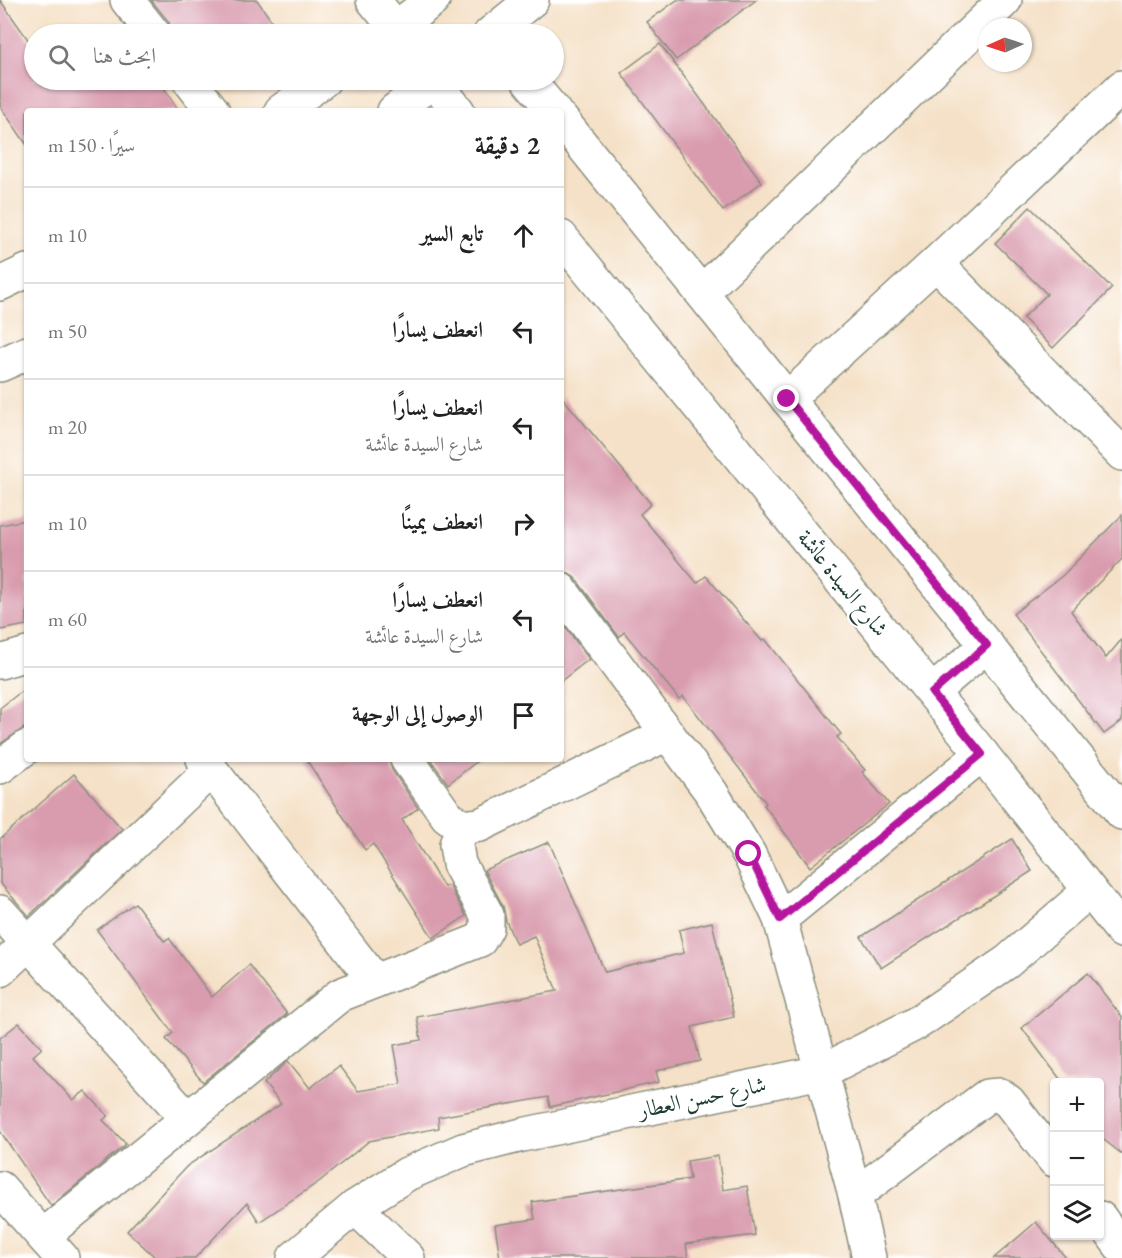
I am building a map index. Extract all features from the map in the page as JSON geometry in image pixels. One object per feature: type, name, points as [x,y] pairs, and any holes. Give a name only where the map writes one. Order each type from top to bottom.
[{"type":"street","points":[[127,0],[146,24]]},
{"type":"street","points":[[373,0],[387,24]]},
{"type":"street","points":[[400,24],[433,0]]},
{"type":"street","points":[[503,24],[532,0]]},
{"type":"street","points":[[702,292],[1005,0]]},
{"type":"street","points":[[197,90],[211,108]]},
{"type":"street","points":[[285,108],[310,90]]},
{"type":"street","points":[[398,108],[420,90]]},
{"type":"street","points":[[441,90],[456,108]]},
{"type":"street","points":[[536,90],[549,108]]},
{"type":"street","points":[[787,399],[1117,103]]},
{"type":"street","points":[[564,127],[702,292],[1122,813]]},
{"type":"street","name":"شارع السيدة عائشة","points":[[564,241],[982,754],[1122,932]]},
{"type":"street","points":[[936,263],[1122,453]]},
{"type":"street","points":[[0,284],[24,272]]},
{"type":"street","points":[[0,365],[24,354]]},
{"type":"street","points":[[564,594],[711,792],[749,854],[780,919],[855,1196],[869,1258]]},
{"type":"street","points":[[932,693],[987,645]]},
{"type":"street","points":[[0,662],[24,655]]},
{"type":"street","points":[[408,762],[447,816],[462,827],[480,825],[667,734]]},
{"type":"street","points":[[0,767],[24,749]]},
{"type":"street","points":[[780,919],[982,754]]},
{"type":"street","points":[[0,970],[207,765],[375,981]]},
{"type":"street","points":[[0,1188],[53,1247],[187,1118],[340,995],[480,940],[487,928],[487,915],[459,864],[456,845],[462,827]]},
{"type":"street","name":"شارع حسن العطار","points":[[294,1258],[355,1208],[407,1174],[463,1150],[522,1135],[821,1072],[917,1023],[1007,962],[1089,891]]},
{"type":"street","points":[[0,912],[187,1118]]},
{"type":"street","points":[[855,1196],[987,1096],[1000,1095],[1009,1102],[1050,1155]]},
{"type":"street","points":[[355,1208],[408,1258]]},
{"type":"street","points":[[1104,1223],[1122,1248]]},
{"type":"building","points":[[0,0],[24,34],[24,90],[165,90],[177,108],[24,108],[24,141],[0,106]]},
{"type":"building","points":[[151,0],[257,0],[273,23],[170,24]]},
{"type":"building","points":[[677,0],[756,0],[676,60],[647,22]]},
{"type":"building","points":[[660,44],[762,182],[723,211],[621,73]]},
{"type":"building","points":[[1030,207],[1112,288],[1053,348],[1023,318],[1047,294],[995,243]]},
{"type":"building","points":[[564,400],[651,504],[640,514],[697,583],[706,576],[762,641],[765,639],[841,734],[837,737],[865,770],[862,772],[889,804],[810,867],[764,805],[766,803],[683,696],[679,699],[624,632],[619,637],[576,579],[569,573],[564,572]]},
{"type":"building","points":[[1122,515],[1122,559],[1071,611],[1106,658],[1122,639],[1122,721],[1104,734],[1013,614],[1062,576]]},
{"type":"building","points":[[24,521],[24,626],[0,630],[0,525]]},
{"type":"building","points":[[564,625],[589,659],[564,679]]},
{"type":"building","points":[[24,689],[24,728],[0,744],[0,708]]},
{"type":"building","points":[[308,762],[390,762],[392,770],[418,808],[402,820],[444,887],[449,885],[466,916],[433,938],[373,844],[365,850]]},
{"type":"building","points":[[432,762],[476,762],[448,784]]},
{"type":"building","points":[[74,774],[122,829],[29,916],[0,883],[0,839]]},
{"type":"building","points":[[1012,839],[1032,871],[881,968],[861,937]]},
{"type":"building","points":[[549,842],[605,972],[684,953],[679,930],[712,922],[734,1017],[692,1027],[700,1061],[656,1071],[659,1082],[550,1107],[548,1097],[438,1117],[439,1128],[369,1141],[320,1181],[259,1222],[247,1203],[195,1258],[156,1258],[127,1231],[187,1166],[281,1104],[264,1083],[288,1061],[310,1088],[339,1066],[358,1091],[401,1084],[394,1045],[421,1040],[417,1017],[557,991],[534,936],[516,944],[506,921],[503,906],[484,870]]},
{"type":"building","points":[[135,903],[164,941],[169,938],[212,997],[249,965],[287,1014],[203,1082],[166,1039],[173,1033],[97,930]]},
{"type":"building","points":[[1088,973],[1122,1017],[1122,1154],[1104,1140],[1104,1078],[1059,1078],[1022,1028]]},
{"type":"building","points":[[19,1023],[42,1048],[33,1056],[73,1100],[85,1091],[108,1116],[103,1120],[126,1144],[51,1206],[0,1131],[0,1038]]},
{"type":"building","points":[[718,1156],[723,1190],[747,1186],[755,1235],[686,1244],[688,1258],[500,1258],[495,1225],[535,1219],[532,1202],[690,1179],[687,1161]]},
{"type":"building","points":[[1036,1222],[1066,1258],[994,1258]]},
{"type":"route","points":[[749,854],[780,919],[982,754],[932,693],[987,645],[787,399]]}]
